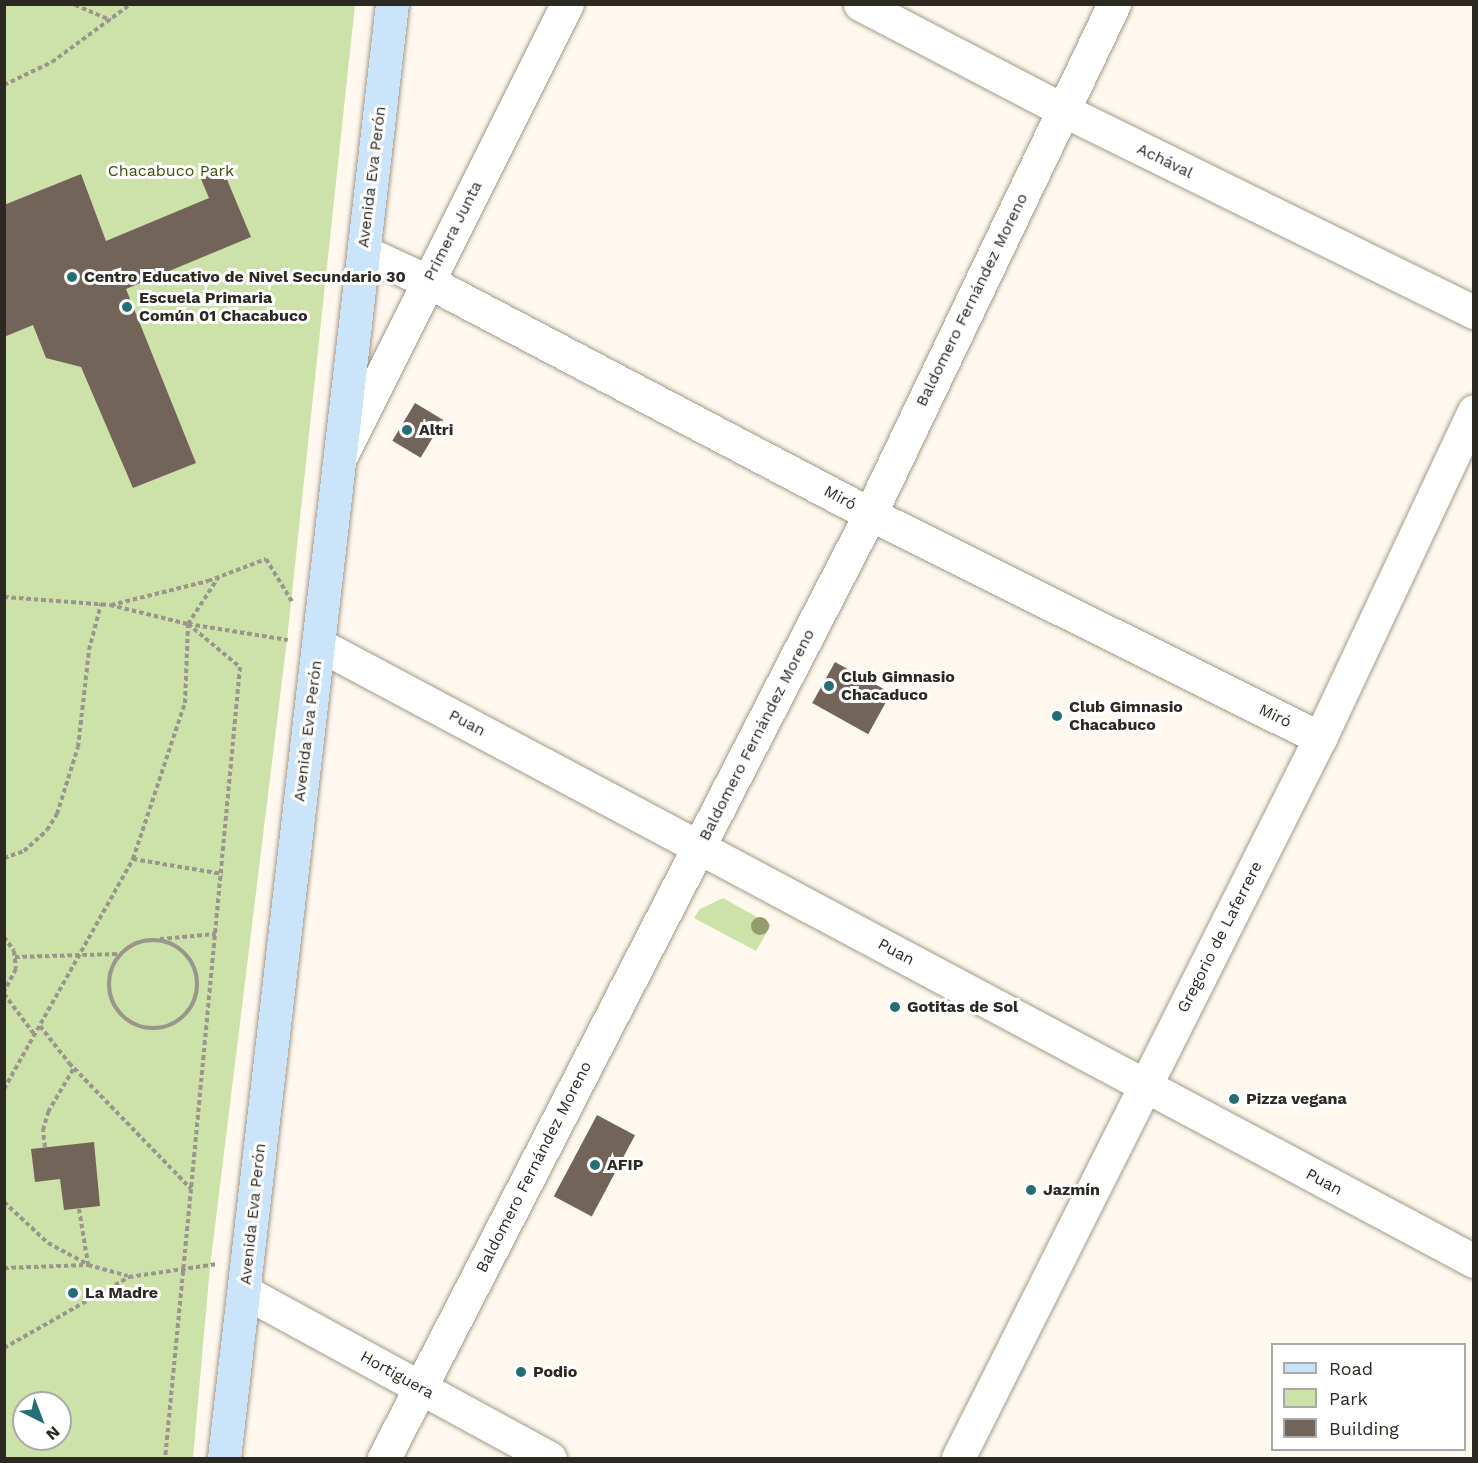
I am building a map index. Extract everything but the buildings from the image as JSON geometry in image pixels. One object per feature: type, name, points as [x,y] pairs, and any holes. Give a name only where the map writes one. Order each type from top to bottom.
[{"type":"main road","name":"Avenida Eva Perón","points":[[224,1458],[245,1292],[392,4]]},
{"type":"street","name":"Primera Junta","points":[[339,459],[567,4]]},
{"type":"street","name":"Achával","points":[[860,4],[1063,110],[1473,312]]},
{"type":"street","name":"Baldomero Fernández Moreno","points":[[384,1458],[870,514],[1113,4]]},
{"type":"street","name":"Miró","points":[[364,252],[428,281],[870,514],[1320,738]]},
{"type":"street","name":"Gregorio de Laferrere","points":[[958,1458],[1320,738],[1473,411]]},
{"type":"street","name":"Puan","points":[[318,644],[700,846],[1144,1087],[1473,1261]]},
{"type":"street","name":"Hortiguera","points":[[245,1292],[550,1458]]},
{"type":"path","points":[[4,85],[52,62],[131,4]]},
{"type":"path","points":[[75,5],[111,20]]},
{"type":"path","points":[[110,605],[218,578],[266,559],[290,602]]},
{"type":"path","points":[[4,1089],[76,956],[133,859],[185,703],[188,624],[218,578]]},
{"type":"path","points":[[4,597],[110,605],[188,624],[318,644]]},
{"type":"path","points":[[4,858],[24,851],[48,830],[60,807],[78,747],[89,650],[101,604]]},
{"type":"path","points":[[165,1458],[223,874],[240,667],[188,624]]},
{"type":"path","points":[[133,859],[223,874]]},
{"type":"path","points":[[154,939],[181,948],[191,959],[198,986],[188,1012],[165,1027],[136,1026],[115,1007],[109,980],[120,954],[130,946],[154,939],[216,934]]},
{"type":"path","points":[[4,938],[15,957],[14,978],[4,993],[34,1034]]},
{"type":"path","points":[[15,957],[120,954]]},
{"type":"path","points":[[40,1026],[74,1068],[191,1189]]},
{"type":"path","points":[[45,1147],[43,1130],[48,1112],[74,1068]]},
{"type":"path","points":[[4,1202],[48,1243],[88,1265],[129,1276]]},
{"type":"path","points":[[80,1209],[88,1265]]},
{"type":"path","points":[[4,1348],[129,1276],[183,1267],[226,1264]]},
{"type":"path","points":[[4,1268],[88,1265]]},
{"type":"green space","name":"Chacabuco Park","points":[[5,5],[355,5],[287,640],[210,1267],[193,1458],[5,1458]]},
{"type":"green space","points":[[723,898],[771,925],[756,951],[694,918],[700,909]]},
{"type":"place","name":"Centro Educativo de Nivel Secundario 30","points":[[72,277]]},
{"type":"place","name":"Escuela Primaria Común 01 Chacabuco","points":[[127,307]]},
{"type":"place","name":"Altri","points":[[407,430]]},
{"type":"place","name":"Club Gimnasio Chacaduco","points":[[829,686]]},
{"type":"place","name":"Club Gimnasio Chacabuco","points":[[1057,716]]},
{"type":"place","name":"Gotitas de Sol","points":[[895,1007]]},
{"type":"place","name":"Pizza vegana","points":[[1234,1099]]},
{"type":"place","name":"AFIP","points":[[595,1165]]},
{"type":"place","name":"Jazmín","points":[[1031,1190]]},
{"type":"place","name":"La Madre","points":[[73,1293]]},
{"type":"place","name":"Podio","points":[[521,1372]]}]
